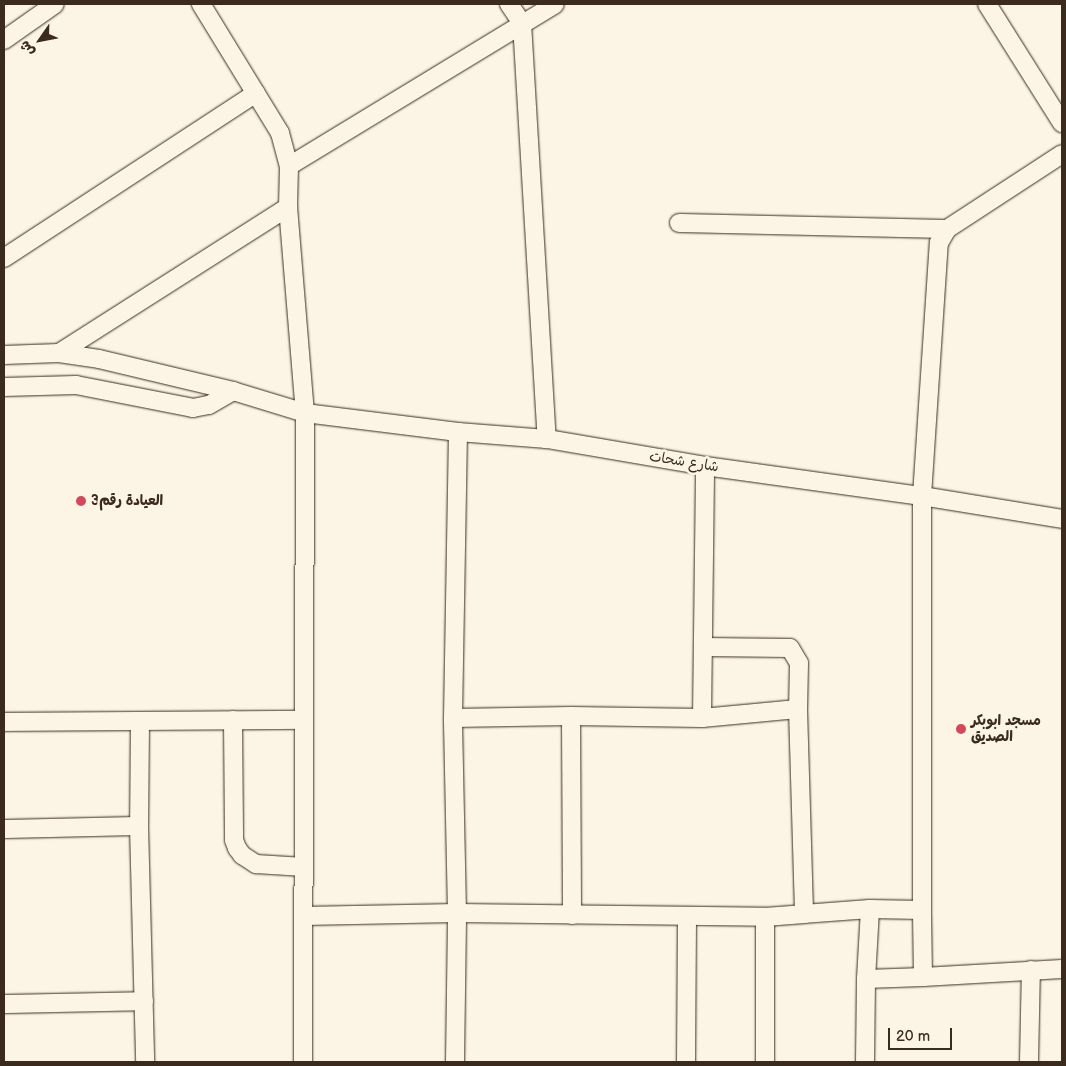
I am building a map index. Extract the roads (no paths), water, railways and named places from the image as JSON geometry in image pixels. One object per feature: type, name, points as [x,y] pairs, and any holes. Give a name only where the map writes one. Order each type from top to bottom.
[{"type":"street","points":[[4,40],[55,4]]},
{"type":"street","points":[[201,4],[280,133],[289,166],[288,207],[305,413],[303,1062]]},
{"type":"street","points":[[509,4],[522,24],[547,440]]},
{"type":"street","points":[[289,166],[555,4]]},
{"type":"street","points":[[987,4],[1062,123]]},
{"type":"street","points":[[4,258],[256,93]]},
{"type":"street","points":[[923,977],[922,496],[939,242],[947,229],[1062,154]]},
{"type":"street","points":[[59,353],[288,207]]},
{"type":"street","points":[[679,223],[947,229]]},
{"type":"street","name":"شارع شحات","points":[[4,355],[59,353],[98,359],[233,391],[305,413],[458,432],[547,440],[705,466],[922,496],[1062,519]]},
{"type":"street","points":[[4,387],[76,385],[193,408],[209,405],[233,391]]},
{"type":"street","points":[[455,1062],[457,913],[453,718],[458,432]]},
{"type":"street","points":[[702,718],[705,466]]},
{"type":"street","points":[[704,647],[790,648],[799,663],[798,709],[804,914]]},
{"type":"street","points":[[453,718],[571,716],[702,718],[798,709]]},
{"type":"street","points":[[571,716],[572,914]]},
{"type":"street","points":[[233,720],[234,840],[237,848],[242,855],[256,864],[304,867]]},
{"type":"street","points":[[4,722],[304,720]]},
{"type":"street","points":[[140,721],[139,826],[145,1062]]},
{"type":"street","points":[[4,829],[139,826]]},
{"type":"street","points":[[303,916],[457,913],[687,917],[765,916],[870,909],[922,910]]},
{"type":"street","points":[[866,1062],[866,979],[870,909]]},
{"type":"street","points":[[765,916],[765,1062]]},
{"type":"street","points":[[686,1062],[687,917]]},
{"type":"street","points":[[1029,1062],[1032,970]]},
{"type":"street","points":[[866,979],[1062,970]]},
{"type":"street","points":[[4,1004],[144,1001]]},
{"type":"place","name":"3العيادة رقم","points":[[81,501]]},
{"type":"place","name":"مسجد ابوبكر الصديق","points":[[961,729]]}]
